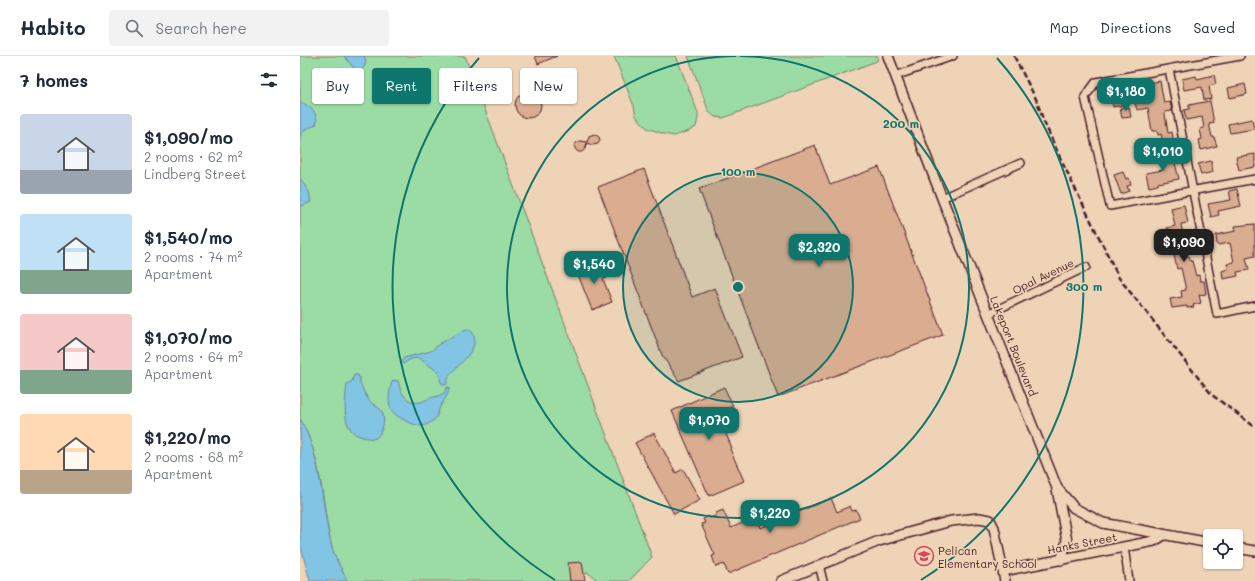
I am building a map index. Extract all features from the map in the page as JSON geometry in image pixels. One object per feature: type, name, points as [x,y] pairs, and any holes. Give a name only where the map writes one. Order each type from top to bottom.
[{"type":"street","name":"Lakeport Boulevard","points":[[888,56],[942,198],[1057,488],[1074,508],[1103,523],[1203,542]]},
{"type":"street","points":[[895,76],[953,56]]},
{"type":"street","points":[[1240,56],[1096,82],[1084,97],[1110,206],[1255,179]]},
{"type":"street","points":[[1169,69],[1217,314],[1255,306]]},
{"type":"street","points":[[942,198],[1020,163]]},
{"type":"street","name":"Opal Avenue","points":[[988,314],[1086,267]]},
{"type":"street","points":[[1057,488],[1066,537],[1065,550],[1061,560]]},
{"type":"street","points":[[781,581],[878,541],[944,523],[979,518],[990,520],[994,528],[1005,581]]},
{"type":"street","name":"Hanks Street","points":[[1003,571],[1154,541],[1164,535]]},
{"type":"street","points":[[1124,547],[1129,581]]},
{"type":"street","points":[[1243,549],[1255,552]]},
{"type":"street","points":[[819,565],[823,581]]},
{"type":"green space","points":[[300,56],[465,56],[469,68],[439,68],[439,104],[483,104],[652,557],[629,581],[599,581],[587,572],[581,581],[347,581],[332,549],[317,464],[313,448],[300,419]]},
{"type":"green space","points":[[614,56],[676,56],[698,113],[696,127],[674,136],[647,128],[636,116],[634,106]]},
{"type":"green space","points":[[688,56],[878,56],[877,61],[723,118],[715,117],[709,112]]},
{"type":"water","points":[[344,56],[364,56],[366,61],[363,68],[354,68]]},
{"type":"water","points":[[300,102],[313,110],[317,121],[316,125],[306,129],[300,136]]},
{"type":"water","points":[[300,178],[309,192],[311,202],[302,206],[300,206]]},
{"type":"water","points":[[466,329],[471,330],[474,336],[473,348],[465,359],[449,375],[446,385],[441,383],[437,371],[419,358],[411,359],[403,364],[400,363],[404,358],[431,351],[439,344]]},
{"type":"water","points":[[354,375],[358,375],[363,390],[369,401],[382,412],[384,420],[381,432],[376,438],[366,438],[356,434],[347,423],[345,399],[347,384],[352,381]]},
{"type":"water","points":[[394,380],[398,381],[402,393],[412,402],[421,402],[436,397],[445,392],[446,388],[449,387],[447,395],[434,420],[424,426],[419,426],[405,420],[393,412],[389,399],[392,382]]},
{"type":"water","points":[[300,419],[313,448],[317,464],[332,549],[347,581],[310,581],[300,544]]},
{"type":"building","points":[[535,56],[557,56],[538,64]]},
{"type":"building","points":[[1214,75],[1216,84],[1209,86],[1211,99],[1204,100],[1202,87],[1184,90],[1182,79],[1196,76],[1197,79]]},
{"type":"building","points":[[1160,81],[1164,103],[1170,102],[1172,111],[1165,112],[1165,114],[1168,133],[1172,132],[1174,143],[1164,146],[1161,134],[1158,135],[1157,131],[1152,131],[1148,108],[1137,110],[1135,103],[1147,101],[1146,98],[1151,97],[1149,83]]},
{"type":"building","points":[[1245,84],[1247,94],[1230,98],[1228,88]]},
{"type":"building","points":[[1121,92],[1123,105],[1113,107],[1111,94]]},
{"type":"building","points":[[520,95],[520,104],[541,104],[540,110],[537,114],[528,118],[519,114],[515,105],[516,100]]},
{"type":"building","points":[[1210,101],[1214,123],[1209,124],[1212,137],[1214,137],[1217,146],[1201,150],[1199,140],[1202,139],[1200,129],[1204,128],[1202,117],[1186,120],[1184,110],[1189,109],[1189,105]]},
{"type":"building","points":[[1129,107],[1131,117],[1122,118],[1120,108]]},
{"type":"building","points":[[1252,119],[1254,129],[1230,133],[1228,124]]},
{"type":"building","points":[[594,134],[599,137],[600,140],[598,144],[592,145],[587,143],[582,152],[578,152],[576,150],[574,146],[577,142],[587,142],[589,136]]},
{"type":"building","points":[[815,145],[830,185],[879,167],[943,335],[778,397],[699,189]]},
{"type":"building","points":[[1169,152],[1171,164],[1175,163],[1179,179],[1158,183],[1158,185],[1149,187],[1146,173],[1163,170],[1160,153]]},
{"type":"building","points":[[1255,154],[1255,167],[1239,170],[1236,157]]},
{"type":"building","points":[[1211,161],[1213,172],[1201,175],[1198,164]]},
{"type":"building","points":[[644,169],[692,297],[715,288],[742,357],[679,381],[662,355],[598,187]]},
{"type":"building","points":[[1123,172],[1126,179],[1129,178],[1131,185],[1127,186],[1129,191],[1121,194],[1114,175]]},
{"type":"building","points":[[1237,189],[1241,206],[1218,211],[1219,215],[1211,217],[1208,204],[1231,200],[1229,191]]},
{"type":"building","points":[[1184,205],[1188,223],[1181,224],[1183,235],[1180,235],[1185,257],[1189,256],[1196,276],[1199,275],[1200,281],[1204,281],[1206,294],[1199,295],[1201,303],[1193,305],[1194,307],[1187,308],[1187,306],[1172,308],[1170,299],[1182,297],[1181,291],[1186,290],[1181,268],[1177,269],[1174,255],[1171,255],[1167,228],[1175,226],[1171,208]]},
{"type":"building","points":[[1255,224],[1255,256],[1246,258],[1249,270],[1237,272],[1238,276],[1223,279],[1222,271],[1228,269],[1227,264],[1234,262],[1230,243],[1217,245],[1216,235],[1236,231],[1235,226]]},
{"type":"building","points":[[589,262],[597,264],[600,263],[607,278],[603,279],[612,302],[592,310],[577,272],[582,265]]},
{"type":"building","points":[[724,387],[733,406],[717,413],[732,448],[730,449],[744,481],[709,496],[672,411]]},
{"type":"building","points":[[654,433],[676,473],[683,469],[700,500],[674,514],[635,443]]},
{"type":"building","points":[[831,498],[837,512],[850,506],[852,511],[856,510],[860,518],[728,574],[724,564],[716,567],[712,556],[715,555],[701,524],[705,523],[703,519],[709,516],[710,518],[717,515],[716,513],[723,510],[731,528],[754,518],[757,525],[759,524],[760,528]]},
{"type":"building","points":[[582,562],[585,581],[570,581],[568,563]]},
{"type":"railway","points":[[1014,56],[1036,99],[1044,122],[1063,164],[1119,278],[1212,395],[1255,427]]},
{"type":"place","name":"Pelican Elementary School","points":[[924,556]]}]
